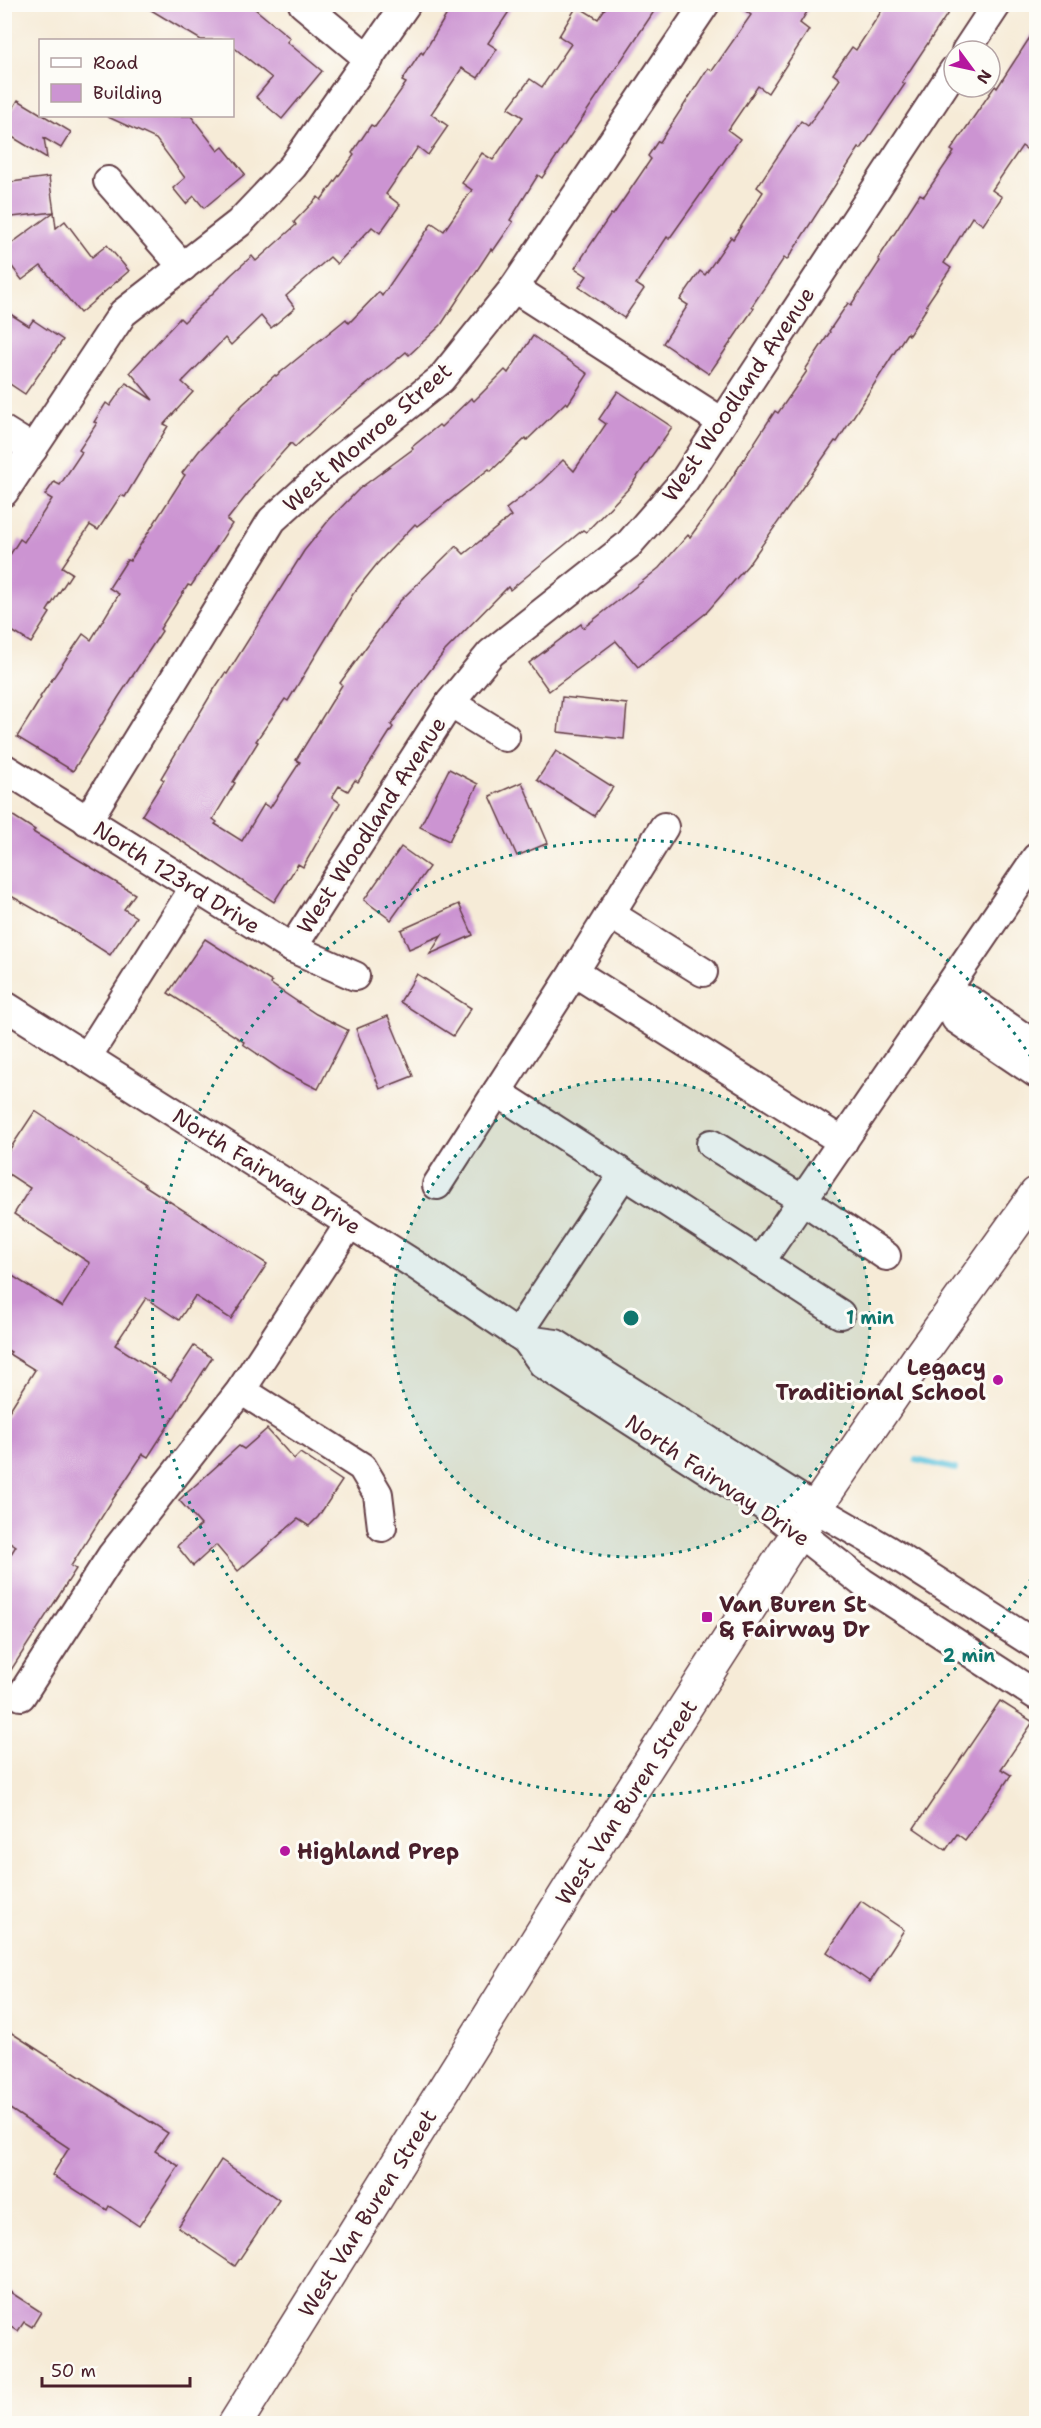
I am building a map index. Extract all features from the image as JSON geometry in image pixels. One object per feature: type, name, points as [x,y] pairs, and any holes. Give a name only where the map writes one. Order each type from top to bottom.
[{"type":"main road","name":"West Van Buren Street","points":[[235,2424],[596,1846],[807,1521],[920,1356],[1036,1194]]},
{"type":"street","points":[[303,4],[369,59]]},
{"type":"street","points":[[4,492],[123,313],[239,223],[293,166],[406,4]]},
{"type":"street","name":"West Monroe Street","points":[[87,821],[272,520],[329,468],[441,379],[514,288],[705,4]]},
{"type":"street","points":[[974,39],[997,4]]},
{"type":"street","name":"West Woodland Avenue","points":[[292,948],[450,703],[491,653],[628,545],[684,481],[942,88]]},
{"type":"street","points":[[108,181],[183,267]]},
{"type":"street","points":[[514,288],[722,422]]},
{"type":"street","points":[[4,431],[33,448]]},
{"type":"street","name":"West Woodland Avenue","points":[[450,703],[505,737]]},
{"type":"street","name":"North 123rd Drive","points":[[4,768],[292,948],[355,976]]},
{"type":"street","points":[[437,1185],[664,827]]},
{"type":"street","points":[[760,1262],[843,1142],[949,999],[1036,858]]},
{"type":"street","points":[[87,1057],[194,888]]},
{"type":"street","points":[[610,914],[704,972]]},
{"type":"street","points":[[574,972],[843,1142]]},
{"type":"street","points":[[949,999],[969,1000],[1036,1046]]},
{"type":"street","points":[[949,999],[956,1019],[1036,1073]]},
{"type":"street","name":"North Fairway Drive","points":[[4,1005],[350,1223],[521,1337],[556,1344],[807,1521],[863,1583],[1036,1695]]},
{"type":"street","points":[[497,1092],[840,1314]]},
{"type":"street","points":[[711,1144],[803,1200],[886,1256]]},
{"type":"street","points":[[521,1337],[623,1175]]},
{"type":"street","points":[[21,1696],[112,1555],[241,1390],[350,1223]]},
{"type":"street","points":[[241,1390],[362,1467],[378,1494],[382,1527]]},
{"type":"street","name":"North Fairway Drive","points":[[807,1521],[886,1549],[1036,1645]]},
{"type":"street","points":[[1003,1674],[1013,1669],[1027,1670],[1036,1674]]},
{"type":"building","points":[[141,4],[249,4],[290,38],[287,42],[322,71],[282,119],[256,97],[272,78],[234,48],[234,39],[199,39]]},
{"type":"building","points":[[453,4],[514,4],[488,43],[497,49],[478,78],[462,68],[431,114],[448,126],[428,155],[418,147],[386,194],[400,205],[380,233],[372,227],[337,264],[330,257],[286,296],[295,308],[271,328],[261,316],[231,345],[225,338],[182,382],[193,392],[164,424],[168,426],[125,497],[121,495],[98,530],[90,525],[62,567],[72,573],[47,611],[50,613],[31,643],[4,626],[4,564],[20,539],[24,542],[52,499],[45,495],[54,482],[60,485],[82,452],[79,450],[97,423],[94,422],[106,403],[110,406],[126,383],[153,400],[130,372],[180,318],[184,322],[252,256],[256,261],[296,225],[294,222],[318,197],[321,200],[354,155],[352,153],[371,125],[375,127],[406,83],[402,81],[421,52],[423,54]]},
{"type":"building","points":[[608,4],[659,4],[542,178],[538,175],[510,220],[513,222],[493,251],[491,249],[441,325],[409,355],[406,352],[295,447],[291,443],[253,485],[227,520],[232,524],[191,586],[188,585],[160,629],[162,631],[73,771],[17,737],[40,697],[83,634],[91,640],[119,594],[109,588],[127,560],[130,561],[185,475],[182,473],[199,451],[243,404],[275,375],[346,319],[349,323],[379,292],[382,296],[432,223],[444,231],[472,190],[462,183],[482,153],[493,160],[523,117],[508,108],[530,79],[542,87],[571,44],[559,36],[577,6],[598,19]]},
{"type":"building","points":[[736,4],[812,4],[800,23],[809,30],[768,93],[758,86],[728,130],[740,139],[669,239],[667,237],[636,284],[644,289],[624,318],[579,287],[587,276],[575,268],[651,159],[648,156],[658,141],[660,142],[708,68],[712,71],[751,15]]},
{"type":"building","points":[[886,4],[954,4],[902,82],[905,84],[861,149],[859,148],[787,260],[784,258],[752,306],[754,308],[709,374],[663,343],[688,305],[680,300],[700,271],[705,275],[731,237],[733,239],[763,192],[757,187],[801,121],[808,126],[840,79],[833,74],[852,47],[856,50]]},
{"type":"building","points":[[1036,28],[1036,141],[1029,151],[1022,146],[992,190],[1002,197],[983,225],[972,217],[944,263],[951,268],[926,305],[928,306],[909,335],[907,333],[837,442],[835,441],[748,565],[706,613],[638,667],[616,641],[549,691],[529,663],[581,624],[583,628],[624,596],[659,568],[688,535],[690,537],[722,493],[775,411],[778,413],[807,371],[805,370],[829,331],[848,303],[851,305],[920,194],[924,196],[954,152],[951,150],[986,99],[1002,99],[1002,80]]},
{"type":"building","points":[[18,100],[39,113],[39,117],[46,117],[71,132],[61,148],[44,138],[47,158],[4,132],[4,124]]},
{"type":"building","points":[[108,117],[192,117],[218,151],[223,147],[245,174],[204,208],[194,196],[186,204],[173,188],[185,178],[156,139]]},
{"type":"building","points":[[49,177],[54,212],[4,218],[4,183]]},
{"type":"building","points":[[54,212],[56,228],[65,221],[92,257],[107,245],[129,271],[80,313],[41,266],[22,280],[4,256],[4,249]]},
{"type":"building","points":[[4,310],[29,326],[33,320],[63,340],[25,394],[4,380]]},
{"type":"building","points":[[533,336],[588,374],[568,404],[566,402],[491,471],[489,469],[417,526],[415,524],[377,564],[353,594],[288,701],[285,699],[256,741],[258,742],[213,819],[217,822],[215,824],[242,841],[264,804],[270,808],[300,762],[296,760],[342,685],[340,683],[399,602],[456,546],[464,554],[511,516],[506,509],[542,481],[563,460],[574,471],[606,424],[599,419],[618,391],[672,427],[630,487],[586,532],[583,530],[510,590],[508,587],[445,651],[391,725],[393,727],[358,782],[355,780],[348,791],[339,786],[332,797],[340,803],[303,867],[298,864],[274,902],[142,815],[164,780],[161,778],[213,691],[225,673],[227,674],[304,551],[329,520],[359,489],[413,449],[412,447],[439,425],[441,427],[471,398],[474,401],[505,370],[508,373]]},
{"type":"building","points":[[562,697],[627,704],[624,739],[558,732]]},
{"type":"building","points":[[556,751],[613,787],[594,816],[537,780]]},
{"type":"building","points":[[449,769],[478,784],[449,841],[420,827]]},
{"type":"building","points":[[522,782],[548,843],[517,856],[490,796]]},
{"type":"building","points":[[4,810],[35,830],[33,832],[135,894],[124,909],[136,917],[110,955],[4,892]]},
{"type":"building","points":[[401,847],[429,867],[391,920],[364,900]]},
{"type":"building","points":[[459,904],[473,935],[430,954],[442,935],[409,949],[401,930]]},
{"type":"building","points":[[205,939],[272,982],[271,984],[316,1014],[348,1030],[318,1089],[284,1072],[243,1044],[244,1042],[168,993]]},
{"type":"building","points":[[417,974],[471,1008],[453,1036],[400,1002]]},
{"type":"building","points":[[388,1016],[413,1076],[380,1089],[356,1029]]},
{"type":"building","points":[[35,1111],[267,1264],[231,1319],[195,1296],[179,1320],[146,1298],[115,1345],[171,1381],[194,1346],[212,1358],[148,1457],[143,1454],[113,1499],[71,1566],[76,1569],[4,1681],[4,1565],[16,1546],[4,1538],[4,1419],[35,1370],[9,1354],[11,1352],[4,1348],[4,1284],[11,1275],[62,1307],[90,1263],[14,1214],[30,1188],[4,1171],[4,1158]]},
{"type":"building","points":[[267,1429],[294,1459],[300,1453],[342,1481],[318,1517],[309,1526],[298,1519],[238,1571],[216,1545],[193,1566],[177,1546],[201,1525],[179,1500],[239,1446],[244,1449]]},
{"type":"building","points":[[1000,1701],[1033,1722],[1001,1769],[1011,1775],[965,1840],[957,1834],[946,1850],[914,1828]]},
{"type":"building","points":[[861,1901],[904,1930],[870,1982],[827,1952]]},
{"type":"building","points":[[10,2032],[168,2133],[155,2151],[179,2166],[139,2226],[109,2206],[107,2210],[52,2175],[69,2148],[4,2105],[4,2041]]},
{"type":"building","points":[[221,2160],[279,2200],[235,2266],[178,2227]]},
{"type":"building","points":[[4,2288],[41,2312],[32,2327],[24,2322],[18,2331],[4,2322]]},
{"type":"waterway","points":[[916,1460],[955,1469]]},
{"type":"place","name":"Legacy Traditional School","points":[[998,1380]]},
{"type":"place","name":"Van Buren St & Fairway Dr","points":[[707,1617]]},
{"type":"place","name":"Highland Prep","points":[[285,1851]]}]
